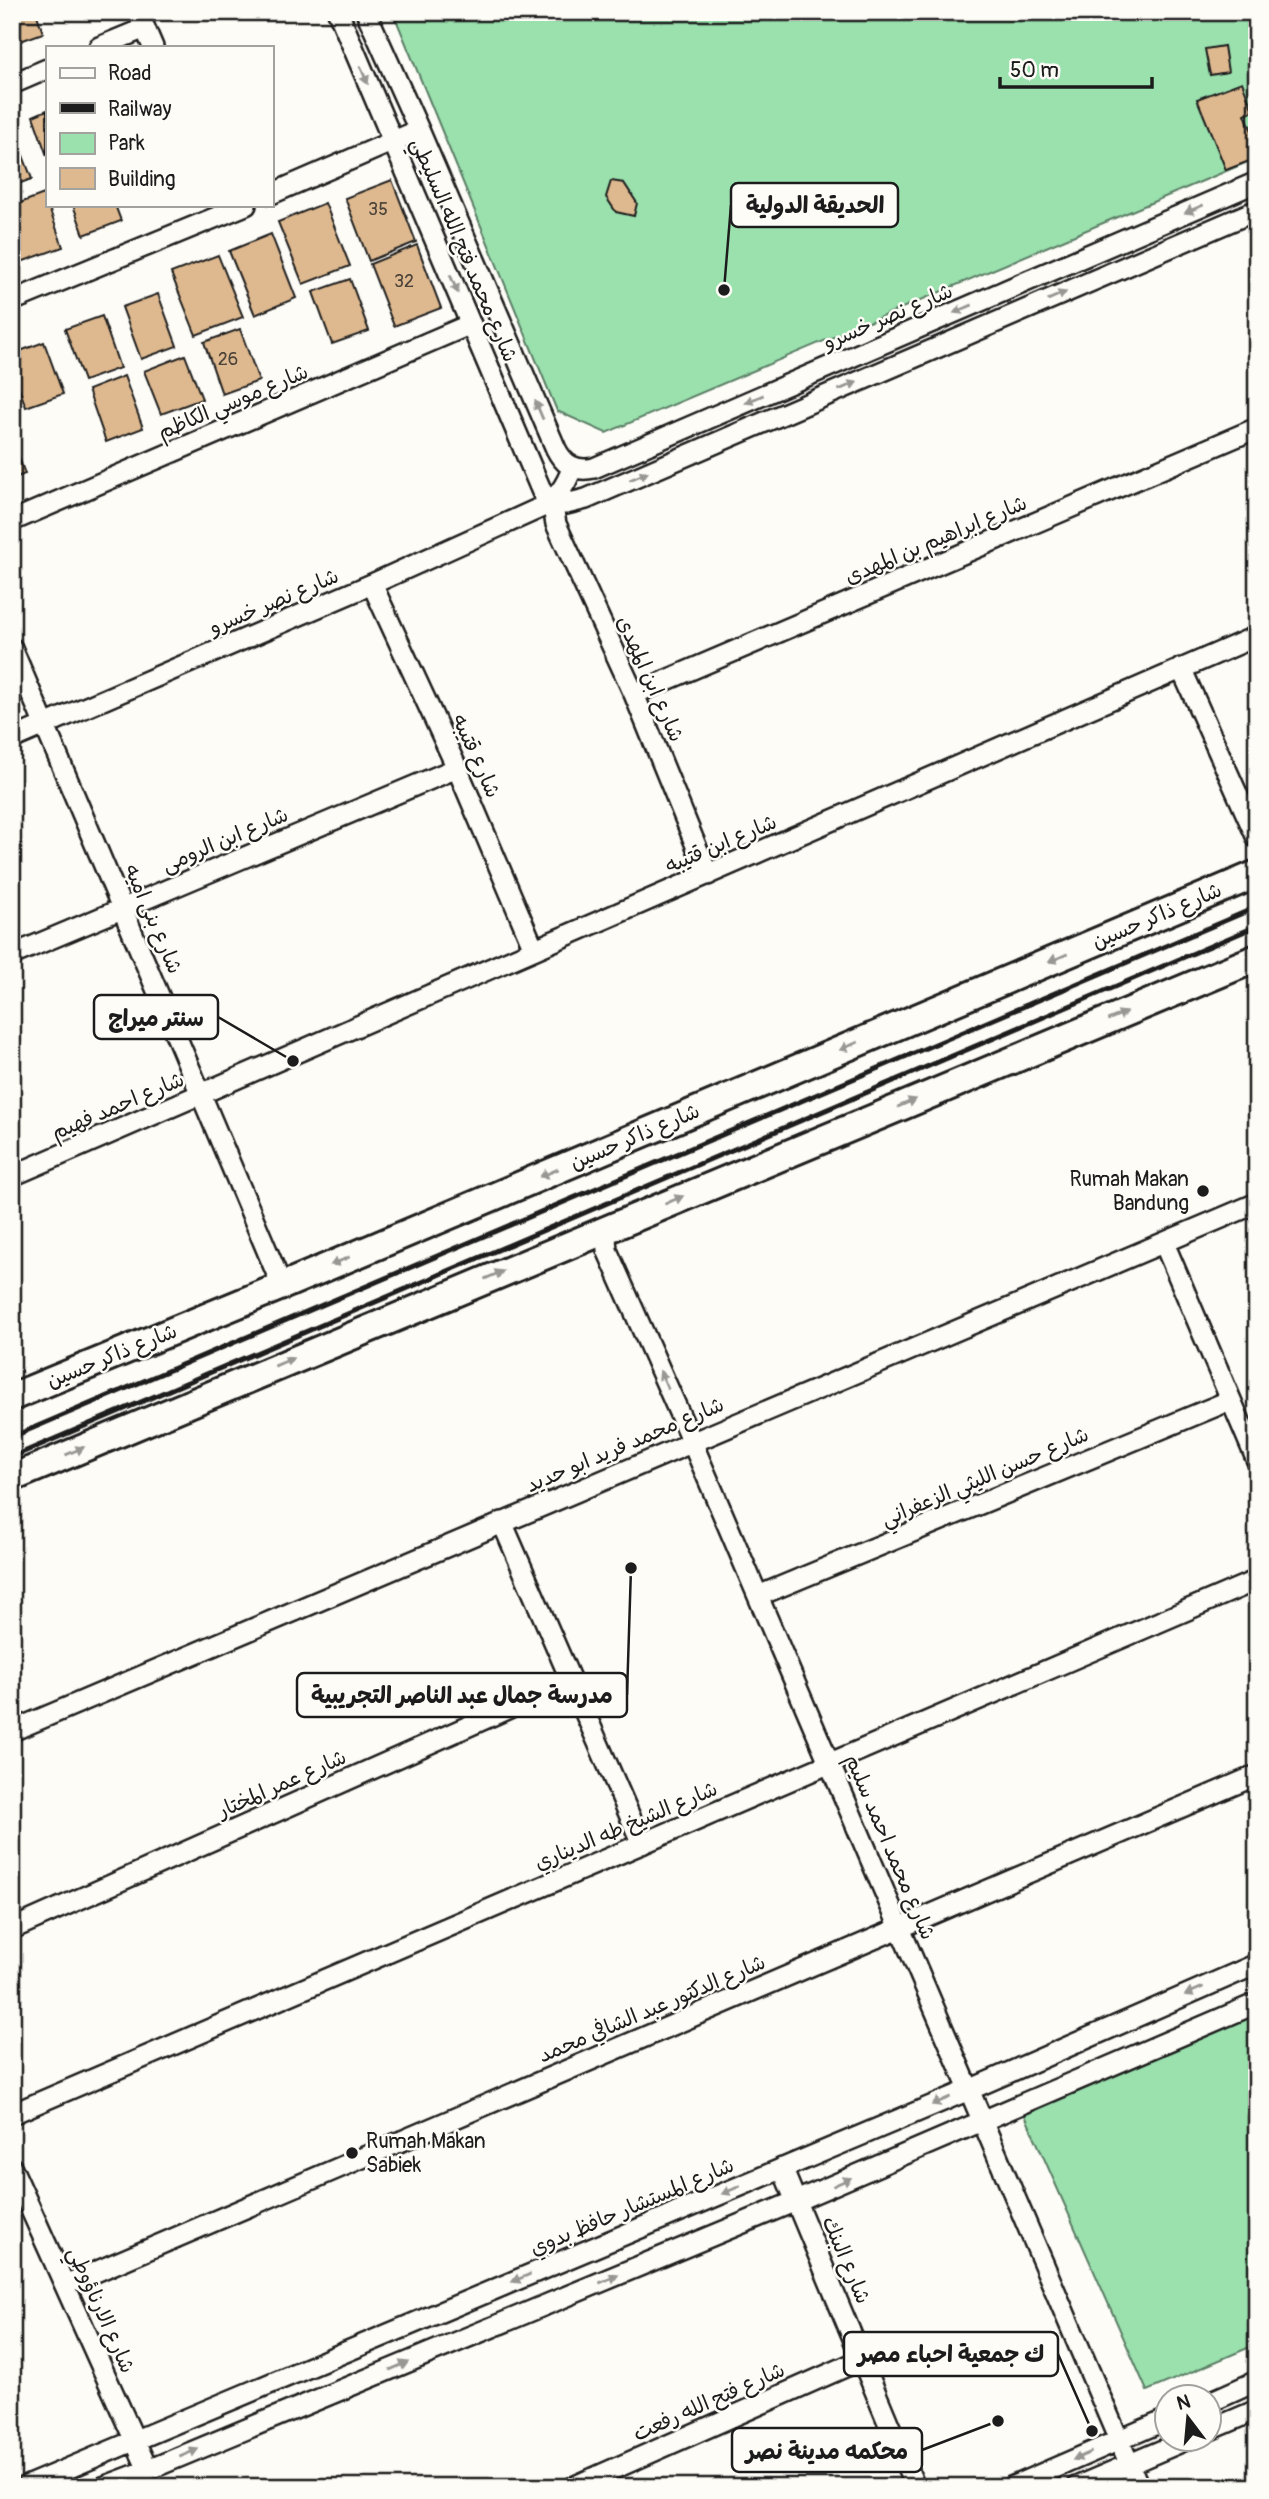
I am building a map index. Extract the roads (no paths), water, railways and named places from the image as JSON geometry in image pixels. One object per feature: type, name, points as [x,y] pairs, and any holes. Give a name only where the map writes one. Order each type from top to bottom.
[{"type":"main road","name":"شارع ذاكر حسين","points":[[12,1396],[282,1286],[1257,874]]},
{"type":"main road","points":[[12,1478],[1257,958]]},
{"type":"street","name":"شارع محمد فتح الله السليطي","points":[[338,12],[542,492],[552,502]]},
{"type":"street","name":"شارع محمد فتح الله السليطي","points":[[366,12],[555,449],[572,468]]},
{"type":"street","points":[[101,46],[141,20],[153,46]]},
{"type":"street","points":[[12,84],[46,69]]},
{"type":"street","points":[[273,193],[419,130]]},
{"type":"street","name":"شارع نصر خسرو","points":[[572,468],[594,468],[1257,182]]},
{"type":"street","points":[[12,301],[219,210],[241,206]]},
{"type":"street","name":"شارع نصر خسرو","points":[[12,739],[372,584],[552,502],[576,502],[602,492],[1257,210]]},
{"type":"street","name":"شارع موسي الكاظم","points":[[12,521],[471,324]]},
{"type":"street","name":"شارع ابراهيم بن المهدى","points":[[634,694],[1257,428]]},
{"type":"street","points":[[552,502],[565,487],[572,468]]},
{"type":"street","points":[[594,468],[602,492]]},
{"type":"street","name":"شارع ابن المهدى","points":[[552,502],[556,524],[634,694],[708,875]]},
{"type":"street","points":[[527,514],[556,524]]},
{"type":"street","name":"شارع قتيبه","points":[[372,584],[457,768],[534,949]]},
{"type":"street","name":"شارع ابن قتيبه","points":[[203,1095],[1257,636]]},
{"type":"street","name":"شارع بنى اميه","points":[[12,649],[282,1286]]},
{"type":"street","points":[[1181,668],[1257,838]]},
{"type":"street","name":"شارع ابن الرومى","points":[[12,955],[457,768]]},
{"type":"street","name":"شارع احمد فهيم","points":[[12,1176],[203,1095]]},
{"type":"street","name":"شارع محمد فريد ابو حديد","points":[[12,1731],[1257,1203]]},
{"type":"street","name":"شارع محمد احمد سليم","points":[[611,1226],[606,1238],[607,1250],[692,1442],[1139,2487]]},
{"type":"street","points":[[1164,1242],[1257,1461]]},
{"type":"street","name":"شارع حسن الليثي الزعفراني","points":[[758,1596],[1231,1400]]},
{"type":"street","points":[[502,1522],[642,1844]]},
{"type":"street","name":"شارع الشيخ طه الديناري","points":[[12,2115],[1257,1580]]},
{"type":"street","name":"شارع عمر المختار","points":[[12,1929],[570,1681]]},
{"type":"street","name":"شارع الدكتور عبد الشافي محمد","points":[[65,2285],[1257,1775]]},
{"type":"street","name":"شارع المستشار حافظ بدوي","points":[[24,2487],[969,2090],[1257,1964]]},
{"type":"street","points":[[103,2487],[796,2202],[1257,2003]]},
{"type":"street","name":"شارع الارناؤوطي","points":[[12,2168],[148,2470]]},
{"type":"street","name":"شارع البنك","points":[[782,2168],[915,2487]]},
{"type":"street","name":"شارع فتح الله رفعت","points":[[573,2487],[863,2359]]},
{"type":"street","points":[[1224,2395],[1257,2381]]},
{"type":"street","points":[[1224,2424],[1257,2410]]},
{"type":"street","points":[[1011,2487],[1154,2425]]},
{"type":"street","points":[[1076,2487],[1154,2453]]},
{"type":"railway","points":[[12,1437],[1257,907]]},
{"type":"railway","points":[[12,1457],[1257,926]]},
{"type":"place","name":"الحديقة الدولية","points":[[724,290]]},
{"type":"place","name":"سنتر ميراج","points":[[293,1061]]},
{"type":"place","name":"Rumah Makan Bandung","points":[[1203,1191]]},
{"type":"place","name":"مدرسة جمال عبد الناصر التجريبية","points":[[631,1568]]},
{"type":"place","name":"Rumah Makan Sabiek","points":[[352,2153]]},
{"type":"place","name":"محكمه مدينة نصر","points":[[998,2421]]},
{"type":"place","name":"ك جمعية احباء مصر","points":[[1092,2431]]}]
